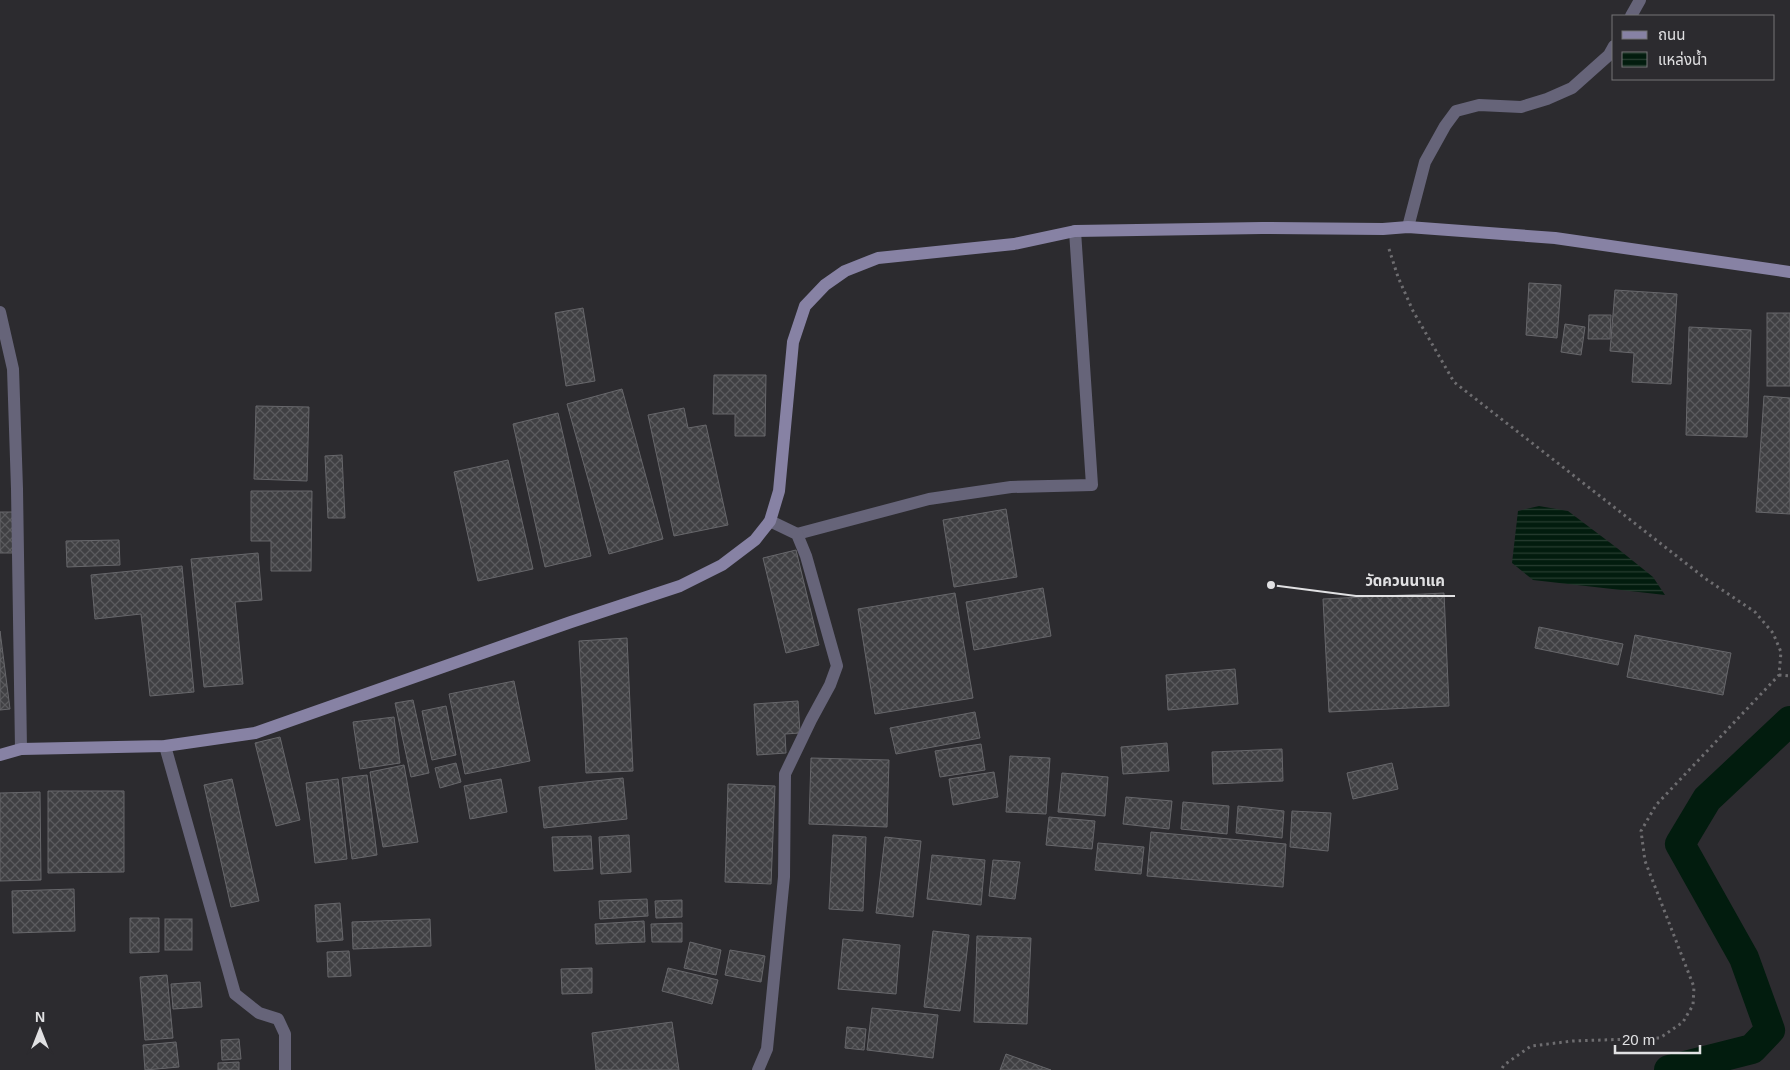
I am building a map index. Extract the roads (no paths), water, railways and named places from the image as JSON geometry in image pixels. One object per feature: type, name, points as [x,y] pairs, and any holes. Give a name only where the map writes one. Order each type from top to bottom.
[{"type":"street","points":[[1632,15],[1640,0]]},
{"type":"street","points":[[1408,228],[1425,162],[1445,126],[1456,111],[1479,105],[1521,107],[1546,99],[1572,88],[1609,55],[1612,50]]},
{"type":"street","points":[[0,755],[21,750],[165,746],[255,734],[571,622],[680,586],[722,565],[755,540],[770,521],[779,491],[793,342],[805,306],[825,285],[845,271],[878,258],[1014,244],[1075,231],[1408,228],[1555,238],[1790,272]]},
{"type":"street","points":[[770,521],[797,534],[929,499],[1011,487],[1092,485],[1075,231]]},
{"type":"street","points":[[0,312],[13,369],[21,750]]},
{"type":"street","points":[[758,1070],[767,1049],[784,876],[785,774],[810,720],[830,684],[837,666],[806,556],[797,534]]},
{"type":"street","points":[[165,746],[235,994],[259,1013],[278,1019],[285,1034],[285,1070]]},
{"type":"water","points":[[1539,506],[1568,511],[1653,577],[1665,595],[1533,580],[1512,563],[1518,511]]},
{"type":"waterway","points":[[1669,1070],[1752,1049],[1770,1030],[1744,958],[1680,844],[1707,799],[1790,721]]},
{"type":"place","name":"วัดควนนาแค","points":[[1271,585]]}]
